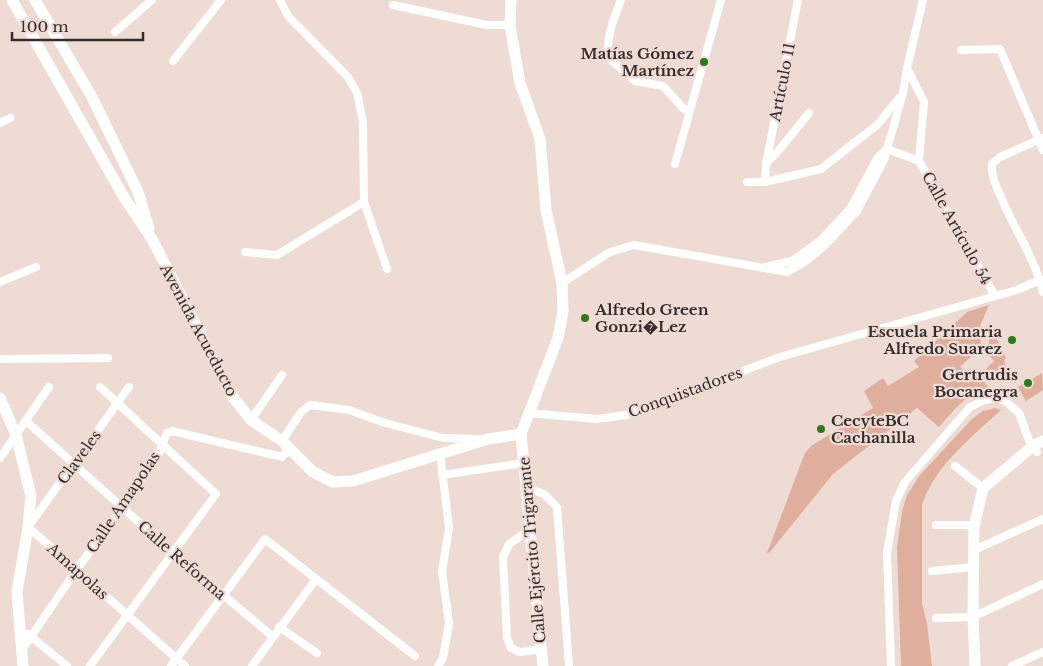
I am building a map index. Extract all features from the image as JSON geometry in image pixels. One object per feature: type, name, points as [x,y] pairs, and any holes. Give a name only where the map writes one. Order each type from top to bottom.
[{"type":"main road","name":"Avenida Acueducto","points":[[12,0],[125,199],[152,239],[232,396],[251,420],[286,445],[313,472],[333,482],[353,481],[488,439],[521,434]]},
{"type":"main road","name":"Avenida Acueducto","points":[[35,0],[96,106],[138,192],[152,239]]},
{"type":"main road","points":[[511,0],[510,25],[520,83],[540,139],[546,210],[562,283],[563,311],[558,338],[521,434]]},
{"type":"main road","points":[[0,398],[16,435],[31,496],[28,527],[17,592],[20,652],[23,666]]},
{"type":"main road","name":"Calle Ejército Trigarante","points":[[521,434],[543,666]]},
{"type":"main road","points":[[976,666],[973,617],[974,526],[984,488],[1037,449]]},
{"type":"street","points":[[115,32],[152,0]]},
{"type":"street","points":[[172,61],[221,0]]},
{"type":"street","points":[[280,0],[288,16],[348,77],[357,93],[363,122],[364,202],[387,269]]},
{"type":"street","points":[[621,0],[609,36],[608,49],[612,60],[635,81],[663,86],[689,112]]},
{"type":"street","points":[[675,164],[721,0]]},
{"type":"street","name":"Artículo 11","points":[[765,182],[766,164],[798,0]]},
{"type":"street","points":[[562,283],[610,252],[634,245],[787,272],[824,246],[857,211],[884,160],[903,93],[907,68],[924,0]]},
{"type":"street","points":[[393,5],[487,25],[510,25]]},
{"type":"street","points":[[960,50],[1000,49],[1041,139],[1043,150]]},
{"type":"street","name":"Calle Artículo 54","points":[[907,68],[924,102],[919,160],[995,296]]},
{"type":"street","points":[[747,182],[765,182],[821,169],[877,125],[903,93]]},
{"type":"street","name":"Artículo 11","points":[[766,164],[809,113]]},
{"type":"street","points":[[0,123],[10,118]]},
{"type":"street","points":[[1041,139],[1000,157],[992,164],[991,173],[1009,216],[1040,280],[1043,292]]},
{"type":"street","name":"Calle Artículo 54","points":[[887,150],[919,160]]},
{"type":"street","points":[[246,252],[277,255],[364,202]]},
{"type":"street","points":[[0,282],[36,267]]},
{"type":"street","name":"Conquistadores","points":[[528,413],[597,419],[626,415],[780,356],[1018,290],[1040,280]]},
{"type":"street","points":[[0,359],[108,358]]},
{"type":"street","points":[[251,420],[282,375]]},
{"type":"street","points":[[90,666],[216,494],[100,387]]},
{"type":"street","name":"Claveles","points":[[28,527],[129,387]]},
{"type":"street","points":[[0,458],[50,388]]},
{"type":"street","points":[[891,666],[887,553],[896,502],[904,482],[970,407],[985,400],[995,398],[1005,401],[1019,413],[1029,440],[1037,449]]},
{"type":"street","points":[[286,445],[301,412],[310,404],[349,410],[385,423],[443,438],[488,439]]},
{"type":"street","name":"Calle Reforma","points":[[26,421],[172,552],[272,636]]},
{"type":"street","name":"Calle Amapolas","points":[[20,652],[77,569],[123,507],[160,451],[167,433],[172,431],[282,457],[286,445]]},
{"type":"street","points":[[438,666],[443,658],[449,623],[442,571],[449,528],[440,453]]},
{"type":"street","points":[[442,475],[524,463]]},
{"type":"street","points":[[955,466],[984,488]]},
{"type":"street","points":[[527,488],[544,494],[557,507],[569,666]]},
{"type":"street","points":[[974,550],[1043,520]]},
{"type":"street","points":[[936,525],[974,526]]},
{"type":"street","name":"Amapolas","points":[[28,527],[185,666]]},
{"type":"street","points":[[531,529],[509,544],[503,557],[507,638],[511,648],[520,652],[542,649]]},
{"type":"street","points":[[171,666],[265,539],[415,656]]},
{"type":"street","points":[[932,571],[974,567]]},
{"type":"street","points":[[252,666],[272,636],[316,579]]},
{"type":"street","points":[[936,618],[973,617],[1043,584]]},
{"type":"street","points":[[19,626],[67,666]]},
{"type":"street","points":[[279,627],[317,653]]},
{"type":"street","points":[[1012,666],[1043,652]]},
{"type":"shaded area","points":[[989,305],[980,326],[981,347],[960,367],[975,380],[994,361],[988,354],[990,325],[1006,358],[1004,360],[1006,367],[992,381],[987,376],[983,380],[989,388],[982,389],[968,397],[939,427],[917,408],[833,474],[770,552],[767,553],[805,453],[811,446],[873,408],[864,391],[883,378],[888,386],[919,367],[914,361],[967,312]]},
{"type":"shaded area","points":[[1042,373],[1043,390],[1026,401],[1018,387]]},
{"type":"shaded area","points":[[995,408],[1001,410],[945,464],[928,491],[922,505],[922,603],[927,624],[932,666],[901,666],[897,547],[902,512],[907,495],[920,475],[972,419],[983,411]]},
{"type":"place","name":"Matías Gómez Martínez","points":[[704,62]]},
{"type":"place","name":"Alfredo Green Gonzi�Lez","points":[[585,318]]},
{"type":"place","name":"Escuela Primaria Alfredo Suarez","points":[[1012,340]]},
{"type":"place","name":"Gertrudis Bocanegra","points":[[1028,383]]},
{"type":"place","name":"CecyteBC Cachanilla","points":[[821,429]]}]
